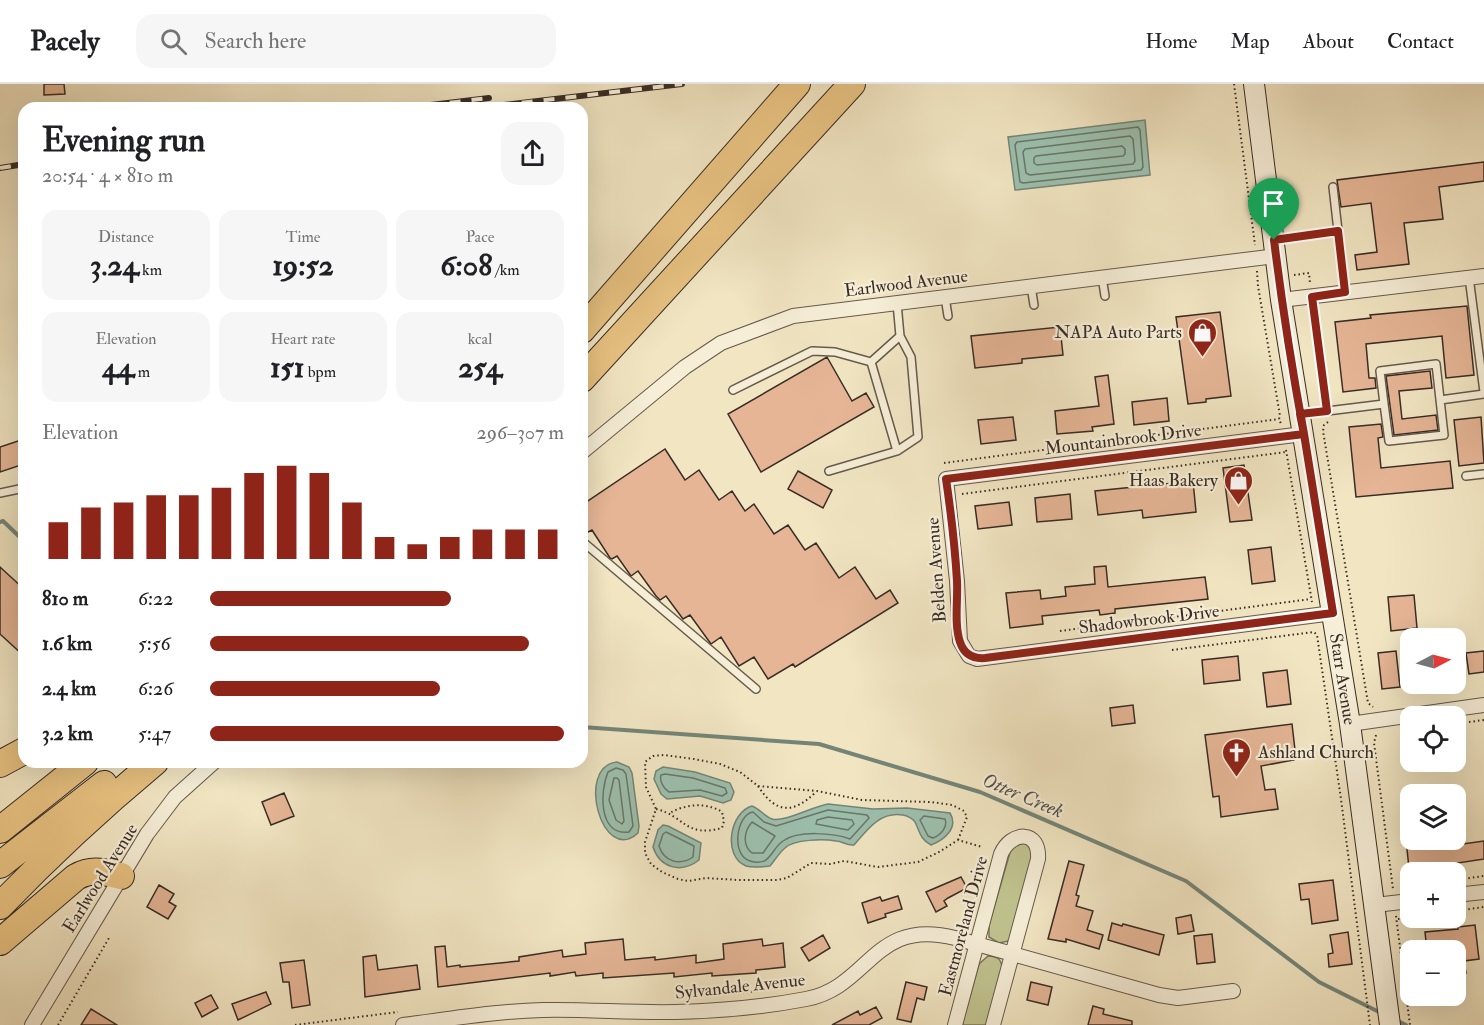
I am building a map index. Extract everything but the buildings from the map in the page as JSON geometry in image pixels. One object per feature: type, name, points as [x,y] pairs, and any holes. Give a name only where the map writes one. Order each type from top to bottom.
[{"type":"highway","points":[[588,323],[797,84]]},
{"type":"highway","points":[[588,372],[852,84]]},
{"type":"highway","points":[[0,764],[18,754]]},
{"type":"highway","points":[[0,830],[78,768]]},
{"type":"highway","points":[[0,866],[124,768]]},
{"type":"highway","points":[[0,906],[52,852],[148,768]]},
{"type":"highway","points":[[0,942],[76,877],[85,872],[94,871],[121,876]]},
{"type":"main road","name":"Starr Avenue","points":[[1254,84],[1281,300],[1304,434],[1324,614],[1350,724],[1385,904],[1390,1025]]},
{"type":"street","name":"Earlwood Avenue","points":[[588,447],[685,367],[722,343],[793,316],[1102,277],[1275,248]]},
{"type":"street","points":[[1281,300],[1484,276]]},
{"type":"street","name":"Mountainbrook Drive","points":[[946,479],[1304,434]]},
{"type":"street","name":"Belden Avenue","points":[[946,479],[957,581],[958,630],[960,641],[969,656]]},
{"type":"street","name":"Shadowbrook Drive","points":[[969,656],[985,658],[1324,614]]},
{"type":"street","points":[[1350,724],[1484,705]]},
{"type":"street","name":"Earlwood Avenue","points":[[32,1025],[147,834],[175,797],[207,768]]},
{"type":"street","name":"Eastmoreland Drive","points":[[955,1025],[1005,845],[1012,840],[1029,838],[1035,842],[1039,850],[1038,859],[993,1025]]},
{"type":"street","points":[[1466,894],[1484,892]]},
{"type":"street","points":[[1385,904],[1400,902]]},
{"type":"street","name":"Sylvandale Avenue","points":[[403,1025],[519,1011],[686,1012],[805,999],[835,988],[885,946],[903,938],[933,934],[1169,997],[1233,991]]},
{"type":"lane","points":[[1333,187],[1345,292]]},
{"type":"lane","points":[[1275,248],[1338,231]]},
{"type":"lane","points":[[1102,277],[1105,296]]},
{"type":"lane","points":[[1440,400],[1484,393],[1469,278]]},
{"type":"lane","points":[[1031,286],[1034,305]]},
{"type":"lane","points":[[945,297],[948,316]]},
{"type":"lane","points":[[829,471],[897,451],[918,437],[911,357],[900,336],[897,303]]},
{"type":"lane","points":[[872,362],[900,336]]},
{"type":"lane","points":[[733,390],[812,351],[835,352],[872,362]]},
{"type":"lane","points":[[872,362],[897,451]]},
{"type":"lane","points":[[1436,364],[1444,435],[1389,441],[1384,404],[1380,371],[1436,364]]},
{"type":"lane","points":[[1300,414],[1384,404]]},
{"type":"lane","points":[[1466,476],[1484,474]]},
{"type":"lane","points":[[0,493],[18,489]]},
{"type":"lane","points":[[588,547],[756,689]]},
{"type":"path","points":[[1309,273],[1329,423],[1324,425],[1323,431],[1368,703],[1378,709]]},
{"type":"path","points":[[944,463],[1279,420]]},
{"type":"path","points":[[948,495],[1286,452],[1311,599],[1324,614],[1316,633],[1335,748],[1370,1025]]},
{"type":"path","points":[[1128,623],[1311,599]]},
{"type":"path","points":[[1060,631],[1099,626]]},
{"type":"path","points":[[1172,650],[1316,633]]},
{"type":"path","points":[[1376,735],[1374,743],[1385,904],[1397,920],[1410,1025]]},
{"type":"path","points":[[758,786],[817,791],[862,800],[911,800],[952,805],[964,811],[967,817],[958,840],[918,862],[878,867],[844,861],[811,863],[787,878],[777,880],[678,879],[651,864],[645,853],[645,842],[656,809],[646,787],[645,762],[652,756],[664,755],[720,764],[740,772],[758,786],[766,799],[774,805],[800,806],[817,791]]},
{"type":"path","points":[[656,809],[670,813],[687,827],[699,830],[712,831],[722,828],[724,821],[722,812],[708,806],[686,806],[670,813]]},
{"type":"path","points":[[958,840],[982,847]]},
{"type":"path","points":[[1466,878],[1484,876]]},
{"type":"path","points":[[1466,909],[1484,907]]},
{"type":"path","points":[[58,1025],[109,938]]},
{"type":"green space","points":[[1024,840],[1034,851],[1011,937],[1008,941],[999,943],[989,937],[989,925],[1011,849]]},
{"type":"green space","points":[[988,956],[998,959],[1002,969],[987,1025],[962,1025],[979,964]]},
{"type":"water","points":[[1145,120],[1150,175],[1015,190],[1008,137]]},
{"type":"water","points":[[617,762],[629,767],[632,773],[639,826],[638,833],[625,840],[614,836],[604,826],[598,811],[596,795],[598,779],[604,768]]},
{"type":"water","points":[[663,767],[695,772],[730,783],[734,792],[731,800],[723,803],[700,796],[667,799],[661,794],[654,779],[656,771]]},
{"type":"water","points":[[828,804],[873,809],[907,808],[950,813],[953,824],[945,837],[931,845],[922,838],[915,822],[910,817],[887,816],[875,823],[854,845],[838,841],[809,840],[789,845],[770,866],[746,866],[738,861],[732,844],[732,834],[738,816],[744,810],[752,806],[769,818],[777,820]]},
{"type":"water","points":[[663,825],[701,843],[699,860],[678,868],[661,860],[653,847],[658,830]]},
{"type":"waterway","name":"Otter Creek","points":[[0,522],[3,521],[18,535]]},
{"type":"waterway","name":"Otter Creek","points":[[588,727],[819,744],[980,792],[1186,881],[1319,982],[1381,1013]]},
{"type":"waterway","name":"Otter Creek","points":[[1396,1020],[1406,1025]]},
{"type":"railway","points":[[529,102],[682,84]]},
{"type":"railway","points":[[456,102],[489,98]]},
{"type":"railway","points":[[0,168],[18,165]]},
{"type":"place","name":"NAPA Auto Parts","points":[[1203,358]]},
{"type":"place","name":"Haas Bakery","points":[[1239,506]]},
{"type":"place","name":"Ashland Church","points":[[1237,778]]},
{"type":"route","points":[[1274,240],[1291,365],[1300,414],[1304,434],[946,479],[957,581],[958,630],[960,641],[969,656],[985,658],[1333,613],[1304,434],[1300,414],[1327,411],[1312,297],[1345,292],[1338,231],[1274,240]]}]
